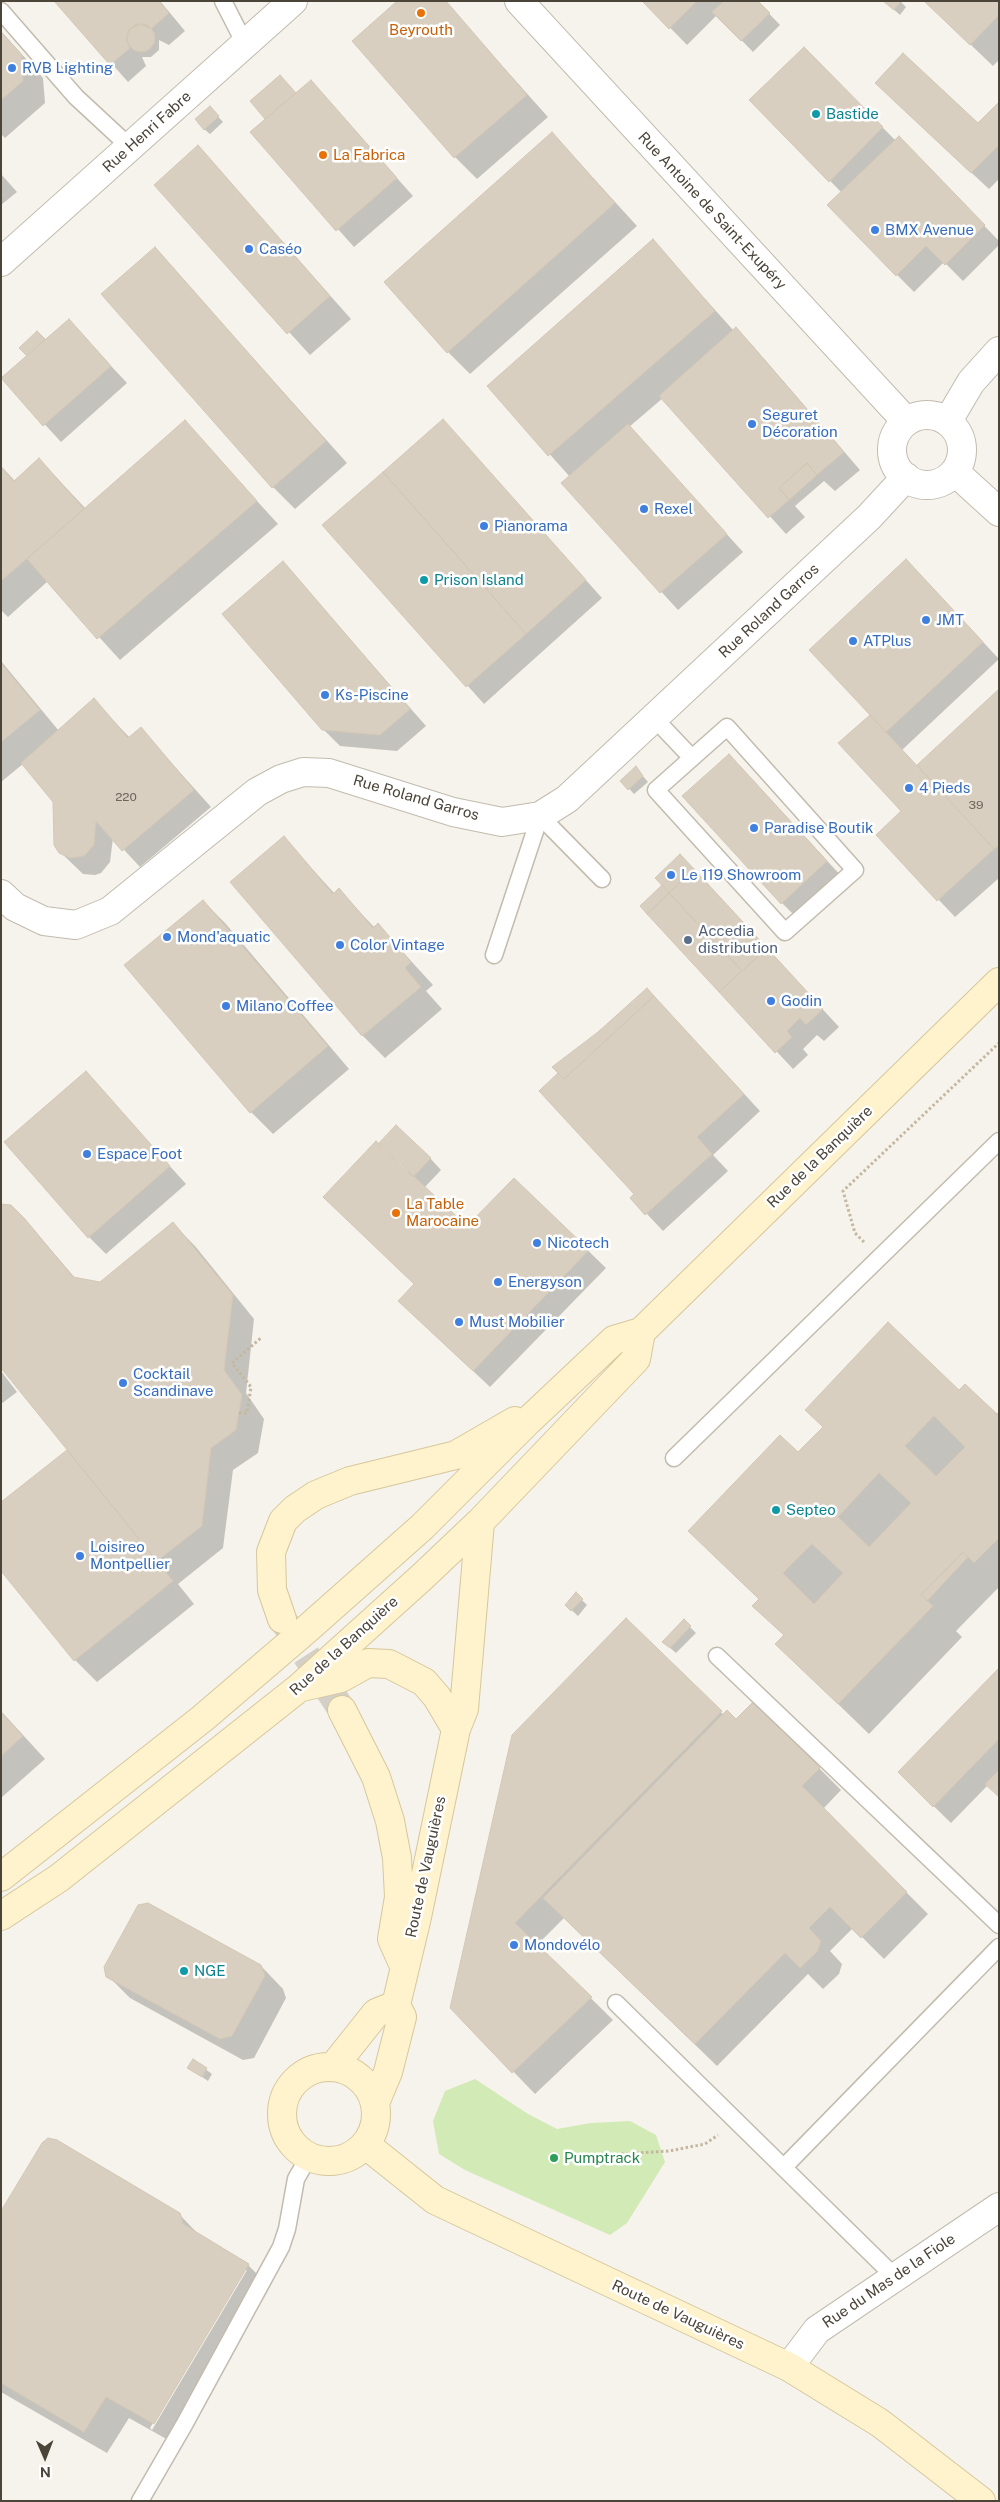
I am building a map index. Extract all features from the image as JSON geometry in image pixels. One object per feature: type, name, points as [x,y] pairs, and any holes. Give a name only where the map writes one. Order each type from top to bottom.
[{"type":"street","name":"Rue Henri Fabre","points":[[1,262],[293,1]]},
{"type":"street","name":"Rue Antoine de Saint-Exupéry","points":[[519,1],[906,421]]},
{"type":"street","points":[[948,421],[971,382],[999,351]]},
{"type":"street","points":[[927,414],[938,416],[948,421],[956,429],[963,450],[955,472],[937,484],[916,483],[906,477],[894,460],[892,449],[896,434],[906,421],[916,416],[927,414]]},
{"type":"street","points":[[955,472],[999,512]]},
{"type":"street","name":"Rue Roland Garros","points":[[1,894],[15,907],[44,921],[76,925],[110,911],[256,792],[281,779],[303,772],[329,773],[453,812],[502,822],[540,816],[567,799],[869,517],[906,477]]},
{"type":"street","name":"Rue de la Banquière","points":[[1,1877],[203,1718],[307,1629],[422,1526],[528,1421],[614,1340],[641,1332],[999,982]]},
{"type":"street","name":"Rue de la Banquière","points":[[1,1916],[59,1878],[300,1687],[480,1522],[636,1359],[641,1332]]},
{"type":"street","points":[[282,1619],[272,1590],[271,1552],[283,1521],[300,1505],[316,1495],[350,1481],[456,1455],[517,1419],[528,1421]]},
{"type":"street","name":"Route de Vauguières","points":[[375,2103],[388,2072],[402,2017],[396,2005],[417,1917],[456,1729],[464,1709],[480,1522]]},
{"type":"street","points":[[300,1687],[341,1678],[368,1663],[388,1664],[424,1682],[437,1696],[456,1729]]},
{"type":"street","points":[[424,1682],[466,1678]]},
{"type":"street","points":[[342,1710],[376,1777],[390,1821],[397,1858],[398,1897],[392,1938],[404,1966]]},
{"type":"street","points":[[333,2067],[376,2013],[396,2005]]},
{"type":"street","points":[[333,2067],[347,2070],[360,2078],[370,2089],[375,2103],[377,2118],[373,2132],[366,2145],[354,2155],[339,2161],[324,2162],[308,2158],[295,2148],[286,2135],[282,2120],[282,2104],[289,2090],[299,2077],[321,2068],[333,2067]]},
{"type":"street","name":"Route de Vauguières","points":[[366,2145],[435,2200],[789,2366],[880,2423],[981,2501]]},
{"type":"street","name":"Rue du Mas de la Fiole","points":[[789,2366],[817,2330],[999,2207]]},
{"type":"lane","points":[[223,1],[245,44]]},
{"type":"lane","points":[[1,11],[76,97],[130,147]]},
{"type":"lane","points":[[654,718],[692,758]]},
{"type":"lane","points":[[727,727],[855,870],[785,932],[656,790],[692,758],[727,727]]},
{"type":"lane","points":[[494,955],[540,816],[602,879]]},
{"type":"lane","points":[[674,1458],[999,1142]]},
{"type":"lane","points":[[717,1656],[999,1925]]},
{"type":"lane","points":[[784,2167],[999,1947]]},
{"type":"lane","points":[[616,2003],[894,2277]]},
{"type":"lane","points":[[140,2501],[184,2425],[280,2247],[287,2229],[296,2178],[308,2158]]},
{"type":"path","points":[[879,1257],[855,1233],[843,1191],[999,1043]]},
{"type":"path","points":[[239,1413],[247,1412],[250,1387],[232,1363],[262,1337]]},
{"type":"path","points":[[620,2154],[669,2151],[705,2144],[737,2122]]},
{"type":"green space","name":"Pumptrack","points":[[475,2079],[528,2114],[557,2129],[591,2123],[630,2121],[656,2135],[665,2162],[627,2223],[610,2235],[465,2170],[439,2154],[433,2121],[445,2091]]},
{"type":"building","points":[[54,1],[159,1],[169,13],[151,29],[141,24],[129,29],[126,40],[130,48],[110,65]]},
{"type":"building","points":[[397,1],[446,1],[527,95],[454,158],[352,41]]},
{"type":"building","points":[[642,1],[697,1],[669,29]]},
{"type":"building","points":[[724,1],[758,1],[770,13],[741,41],[712,12]]},
{"type":"building","points":[[883,1],[901,1],[894,10]]},
{"type":"building","points":[[924,1],[999,1],[999,15],[970,45]]},
{"type":"building","points":[[141,24],[151,28],[155,38],[151,48],[141,52],[131,48],[127,38],[131,28]]},
{"type":"building","name":"RVB Lighting","points":[[1,32],[22,55],[23,81],[1,100]]},
{"type":"building","name":"Bastide","points":[[804,47],[883,127],[829,182],[749,100]]},
{"type":"building","points":[[903,53],[978,123],[999,102],[999,145],[971,173],[875,83]]},
{"type":"building","points":[[280,75],[296,93],[265,119],[250,101]]},
{"type":"building","name":"La Fabrica","points":[[311,80],[397,178],[336,231],[250,132]]},
{"type":"building","points":[[210,106],[219,116],[204,130],[195,119]]},
{"type":"building","points":[[552,132],[615,203],[447,353],[384,282]]},
{"type":"building","points":[[899,136],[985,225],[945,265],[926,246],[896,276],[827,205]]},
{"type":"building","name":"Caséo","points":[[198,145],[330,296],[287,334],[154,185]]},
{"type":"building","points":[[653,239],[715,311],[548,456],[487,386]]},
{"type":"building","points":[[155,247],[326,441],[272,488],[101,294]]},
{"type":"building","points":[[69,319],[111,366],[43,426],[1,378]]},
{"type":"building","name":"Seguret Décoration","points":[[736,327],[844,452],[817,475],[807,463],[779,488],[789,500],[768,518],[659,396]]},
{"type":"building","points":[[37,331],[45,339],[27,356],[19,348]]},
{"type":"building","name":"Pianorama","points":[[443,419],[586,580],[526,634],[383,472]]},
{"type":"building","points":[[185,420],[257,501],[97,639],[27,559]]},
{"type":"building","name":"Rexel","points":[[628,424],[727,534],[660,593],[561,483]]},
{"type":"building","points":[[39,458],[84,509],[1,581],[1,467],[14,481]]},
{"type":"building","points":[[807,463],[817,475],[789,500],[779,488]]},
{"type":"building","name":"Prison Island","points":[[383,472],[526,634],[466,687],[322,525]]},
{"type":"building","points":[[906,559],[983,642],[886,732],[809,650]]},
{"type":"building","points":[[283,561],[410,709],[380,735],[322,730],[222,614]]},
{"type":"building","points":[[1,663],[40,710],[1,742]]},
{"type":"building","points":[[999,689],[999,845],[994,849],[917,765]]},
{"type":"building","points":[[94,698],[128,738],[141,727],[194,790],[122,851],[96,821],[94,845],[84,856],[70,858],[59,853],[54,845],[53,802],[21,763]]},
{"type":"building","name":"4 Pieds","points":[[870,715],[994,849],[937,901],[876,835],[901,811],[838,743]]},
{"type":"building","name":"Paradise Boutik","points":[[729,754],[827,861],[781,904],[682,796]]},
{"type":"building","points":[[636,766],[643,776],[628,790],[620,781]]},
{"type":"building","name":"Color Vintage","points":[[284,836],[333,894],[339,888],[373,928],[378,923],[411,962],[405,968],[421,987],[362,1036],[230,882]]},
{"type":"building","points":[[680,854],[694,869],[669,893],[655,878]]},
{"type":"building","points":[[694,869],[767,948],[742,971],[669,893]]},
{"type":"building","points":[[662,885],[669,893],[647,914],[640,906]]},
{"type":"building","points":[[669,893],[742,971],[719,992],[647,914]]},
{"type":"building","name":"Milano Coffee","points":[[203,900],[328,1046],[250,1113],[124,965]]},
{"type":"building","name":"Godin","points":[[767,948],[823,1009],[806,1025],[800,1018],[787,1031],[792,1037],[775,1053],[719,992]]},
{"type":"building","points":[[647,988],[654,996],[564,1079],[552,1067],[598,1032]]},
{"type":"building","points":[[654,996],[744,1094],[697,1137],[712,1154],[645,1215],[630,1198],[634,1194],[539,1091],[558,1073],[564,1079]]},
{"type":"building","name":"Espace Foot","points":[[86,1071],[170,1166],[88,1238],[4,1142]]},
{"type":"building","points":[[396,1125],[431,1158],[413,1177],[378,1144]]},
{"type":"building","points":[[376,1141],[467,1226],[514,1178],[589,1250],[473,1371],[398,1301],[414,1284],[323,1197]]},
{"type":"building","name":"Cocktail Scandinave","points":[[1,1204],[11,1205],[25,1219],[73,1277],[100,1282],[173,1222],[233,1295],[224,1370],[242,1395],[236,1430],[211,1448],[202,1526],[157,1561],[1,1368]]},
{"type":"building","name":"Septeo","points":[[888,1322],[959,1390],[965,1384],[997,1414],[999,1412],[999,1538],[974,1563],[963,1552],[921,1595],[933,1606],[838,1704],[775,1644],[784,1635],[752,1606],[759,1599],[688,1531],[780,1435],[798,1452],[823,1427],[805,1410]],"holes":[[[934,1416],[965,1447],[936,1476],[905,1446]],[[879,1473],[911,1503],[869,1547],[838,1517]],[[812,1544],[843,1573],[814,1604],[783,1573]]]},
{"type":"building","points":[[67,1450],[173,1581],[74,1661],[1,1571],[1,1502]]},
{"type":"building","points":[[963,1552],[968,1557],[927,1601],[921,1595]]},
{"type":"building","points":[[576,1592],[583,1599],[571,1611],[565,1605]]},
{"type":"building","points":[[626,1618],[722,1711],[515,1923],[592,1997],[512,2073],[450,2008],[512,1735]]},
{"type":"building","points":[[684,1619],[691,1626],[670,1648],[662,1642]]},
{"type":"building","points":[[999,1668],[999,1739],[933,1807],[898,1772]]},
{"type":"building","points":[[754,1701],[820,1768],[802,1786],[907,1892],[861,1938],[830,1907],[809,1928],[821,1941],[817,1952],[800,1968],[785,1953],[695,2044],[543,1898],[727,1710],[736,1719]]},
{"type":"building","points":[[1,1712],[23,1736],[1,1756]]},
{"type":"building","points":[[999,1770],[999,1797],[985,1784]]},
{"type":"building","name":"NGE","points":[[148,1903],[261,1965],[265,1976],[232,2036],[220,2039],[106,1977],[104,1967],[138,1905]]},
{"type":"building","points":[[193,2059],[207,2068],[202,2077],[187,2068]]},
{"type":"building","points":[[48,2138],[57,2140],[180,2213],[183,2224],[249,2264],[154,2424],[106,2397],[84,2432],[1,2383],[1,2211],[42,2143]]},
{"type":"tunnel","points":[[283,1620],[342,1710]]},
{"type":"place","name":"Beyrouth","points":[[421,13]]},
{"type":"place","name":"RVB Lighting","points":[[12,68]]},
{"type":"place","name":"Bastide","points":[[816,114]]},
{"type":"place","name":"La Fabrica","points":[[323,155]]},
{"type":"place","name":"BMX Avenue","points":[[875,230]]},
{"type":"place","name":"Caséo","points":[[249,249]]},
{"type":"place","name":"Seguret Décoration","points":[[752,424]]},
{"type":"place","name":"Rexel","points":[[644,509]]},
{"type":"place","name":"Pianorama","points":[[484,526]]},
{"type":"place","name":"Prison Island","points":[[424,580]]},
{"type":"place","name":"JMT","points":[[926,620]]},
{"type":"place","name":"ATPlus","points":[[853,641]]},
{"type":"place","name":"Ks-Piscine","points":[[325,695]]},
{"type":"place","name":"4 Pieds","points":[[909,788]]},
{"type":"place","name":"Paradise Boutik","points":[[754,828]]},
{"type":"place","name":"Le 119 Showroom","points":[[671,875]]},
{"type":"place","name":"Mond'aquatic","points":[[167,937]]},
{"type":"place","name":"Accedia distribution","points":[[688,940]]},
{"type":"place","name":"Color Vintage","points":[[340,945]]},
{"type":"place","name":"Godin","points":[[771,1001]]},
{"type":"place","name":"Milano Coffee","points":[[226,1006]]},
{"type":"place","name":"Espace Foot","points":[[87,1154]]},
{"type":"place","name":"La Table Marocaine","points":[[396,1213]]},
{"type":"place","name":"Nicotech","points":[[537,1243]]},
{"type":"place","name":"Energyson","points":[[498,1282]]},
{"type":"place","name":"Must Mobilier","points":[[459,1322]]},
{"type":"place","name":"Cocktail Scandinave","points":[[123,1383]]},
{"type":"place","name":"Septeo","points":[[776,1510]]},
{"type":"place","name":"Loisireo Montpellier","points":[[80,1556]]},
{"type":"place","name":"Mondovélo","points":[[514,1945]]},
{"type":"place","name":"NGE","points":[[184,1971]]},
{"type":"place","name":"Pumptrack","points":[[554,2158]]}]
